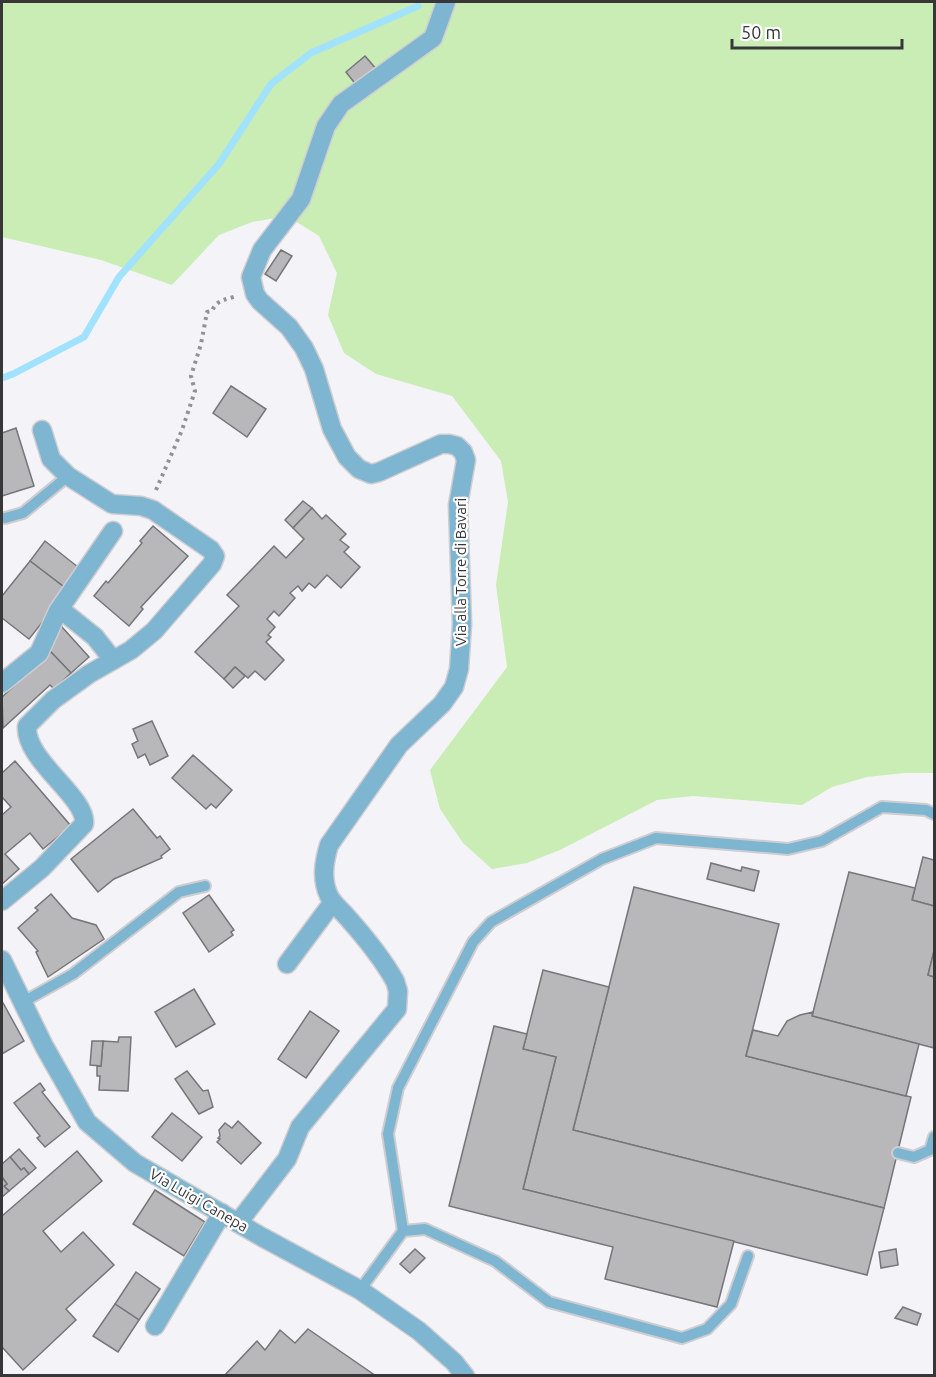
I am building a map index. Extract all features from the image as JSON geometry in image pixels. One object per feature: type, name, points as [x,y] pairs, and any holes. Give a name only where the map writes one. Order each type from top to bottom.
[{"type":"street","points":[[251,277],[262,250],[301,199],[326,126],[341,104],[433,38],[446,2]]},
{"type":"street","name":"Via alla Torre di Bavari","points":[[238,1223],[286,1159],[300,1127],[397,1009],[398,991],[390,971],[328,894],[324,880],[324,862],[329,845],[399,745],[442,704],[454,687],[459,669],[462,624],[458,505],[465,460],[463,452],[457,446],[441,444],[371,474],[353,464],[332,429],[314,369],[304,348],[289,327],[260,301],[255,294],[251,277]]},
{"type":"street","points":[[2,901],[42,868],[84,824],[83,814],[29,742],[26,733],[27,726],[53,700],[88,674],[131,651],[154,631],[212,564],[214,556],[211,550],[153,510],[141,506],[112,504],[68,476],[51,459],[42,430]]},
{"type":"street","points":[[2,683],[39,653],[60,609],[113,531]]},
{"type":"street","points":[[60,609],[94,637],[113,660]]},
{"type":"street","points":[[286,964],[333,902]]},
{"type":"street","name":"Via Luigi Canepa","points":[[2,960],[44,1046],[87,1122],[135,1163],[360,1290],[419,1331],[454,1362],[465,1376]]},
{"type":"street","points":[[155,1326],[222,1213]]},
{"type":"lane","points":[[5,518],[23,513],[68,476]]},
{"type":"lane","points":[[360,1290],[403,1231],[388,1134],[398,1088],[473,942],[491,922],[602,858],[656,838],[788,849],[822,841],[882,807],[926,810],[934,814]]},
{"type":"lane","points":[[23,1002],[73,974],[179,892],[205,886]]},
{"type":"lane","points":[[898,1153],[914,1157],[930,1150],[934,1137]]},
{"type":"lane","points":[[403,1231],[425,1229],[495,1261],[549,1302],[682,1338],[707,1329],[731,1304],[748,1256]]},
{"type":"path","points":[[153,497],[182,430],[195,391],[191,376],[201,344],[207,312],[212,310],[220,300],[235,297],[251,277]]},
{"type":"green space","points":[[2,2],[934,2],[934,773],[867,777],[832,787],[802,805],[693,796],[657,800],[560,850],[527,863],[492,869],[463,843],[440,809],[430,770],[507,667],[496,585],[508,502],[501,461],[452,396],[376,374],[344,353],[328,315],[337,273],[319,236],[287,216],[252,222],[219,235],[172,285],[101,260],[2,237]]},
{"type":"building","points":[[365,56],[377,70],[357,86],[346,72]]},
{"type":"building","points":[[281,250],[292,256],[276,281],[265,274]]},
{"type":"building","points":[[231,386],[266,409],[247,437],[213,413]]},
{"type":"building","points":[[16,428],[34,486],[2,496],[2,433]]},
{"type":"building","points":[[303,501],[312,508],[293,528],[285,520]]},
{"type":"building","points":[[312,508],[322,519],[326,515],[346,534],[340,540],[349,547],[344,552],[360,567],[341,588],[327,575],[315,588],[309,583],[302,591],[298,586],[290,593],[295,598],[279,616],[274,611],[267,619],[275,627],[268,635],[271,637],[266,642],[284,660],[265,680],[255,671],[248,678],[235,667],[224,679],[195,652],[239,606],[227,595],[274,546],[286,558],[304,539],[293,528]]},
{"type":"building","points":[[153,526],[188,556],[141,607],[143,609],[129,626],[94,596],[142,543],[140,541]]},
{"type":"building","points":[[45,541],[83,571],[68,590],[30,561]]},
{"type":"building","points":[[30,561],[68,590],[29,639],[2,618],[2,596]]},
{"type":"building","points":[[58,627],[62,627],[89,657],[71,673],[47,648]]},
{"type":"building","points":[[51,652],[71,673],[54,689],[50,685],[3,728],[2,697]]},
{"type":"building","points":[[235,667],[245,676],[233,688],[224,679]]},
{"type":"building","points":[[152,721],[168,756],[150,765],[145,754],[138,758],[132,744],[138,741],[133,729]]},
{"type":"building","points":[[193,755],[232,790],[216,808],[211,804],[206,809],[172,778]]},
{"type":"building","points":[[15,761],[71,826],[43,849],[30,833],[5,854],[19,869],[2,884],[2,815],[11,807],[2,797],[2,773]]},
{"type":"building","points":[[133,809],[157,838],[160,836],[170,849],[161,856],[162,858],[114,879],[98,892],[71,859]]},
{"type":"building","points":[[923,857],[934,860],[934,906],[912,900]]},
{"type":"building","points":[[711,863],[741,871],[742,867],[759,871],[754,891],[707,879]]},
{"type":"building","points":[[849,872],[915,888],[912,900],[934,906],[934,951],[928,975],[934,977],[934,1048],[812,1016]]},
{"type":"building","points":[[634,887],[779,924],[746,1056],[911,1097],[884,1208],[573,1130]]},
{"type":"building","points":[[51,894],[72,918],[96,925],[104,939],[48,977],[36,952],[38,951],[18,928],[38,910],[35,908]]},
{"type":"building","points":[[209,895],[234,930],[231,932],[233,935],[209,952],[183,913]]},
{"type":"building","points":[[934,951],[934,977],[928,975]]},
{"type":"building","points":[[543,970],[609,987],[573,1130],[884,1208],[867,1275],[523,1189],[556,1057],[523,1049]]},
{"type":"building","points":[[194,989],[215,1024],[176,1047],[155,1012]]},
{"type":"building","points":[[2,1001],[24,1041],[2,1054]]},
{"type":"building","points":[[310,1011],[339,1031],[306,1078],[278,1059]]},
{"type":"building","points":[[813,1012],[812,1016],[919,1044],[906,1096],[746,1056],[753,1030],[778,1036],[787,1021]]},
{"type":"building","points":[[494,1026],[527,1034],[523,1049],[556,1057],[523,1189],[734,1241],[717,1307],[605,1279],[613,1247],[449,1206]]},
{"type":"building","points":[[119,1037],[131,1037],[128,1091],[99,1090],[100,1076],[97,1076],[97,1066],[101,1066],[103,1041],[118,1042]]},
{"type":"building","points":[[92,1041],[103,1041],[101,1066],[90,1065]]},
{"type":"building","points":[[187,1071],[203,1091],[208,1090],[213,1107],[199,1114],[175,1079]]},
{"type":"building","points":[[40,1083],[45,1090],[42,1092],[70,1127],[45,1147],[37,1138],[40,1136],[14,1103]]},
{"type":"building","points":[[172,1113],[202,1137],[182,1161],[152,1137]]},
{"type":"building","points":[[238,1121],[261,1143],[241,1164],[217,1142],[220,1139],[218,1138],[219,1130],[225,1123],[232,1128]]},
{"type":"building","points":[[19,1149],[36,1168],[29,1174],[24,1168],[21,1170],[10,1157]]},
{"type":"building","points":[[77,1151],[102,1181],[43,1231],[61,1252],[83,1232],[114,1265],[66,1309],[76,1320],[23,1370],[2,1347],[2,1216]]},
{"type":"building","points":[[10,1157],[21,1170],[24,1168],[29,1174],[9,1191],[4,1186],[7,1184],[2,1177],[2,1164]]},
{"type":"building","points":[[2,1177],[7,1184],[4,1186],[9,1191],[2,1197]]},
{"type":"building","points":[[155,1190],[205,1222],[184,1256],[133,1224]]},
{"type":"building","points":[[415,1249],[425,1258],[410,1273],[400,1264]]},
{"type":"building","points":[[896,1249],[898,1265],[881,1268],[879,1252]]},
{"type":"building","points":[[136,1272],[160,1289],[139,1320],[115,1304]]},
{"type":"building","points":[[115,1304],[139,1320],[118,1352],[93,1336]]},
{"type":"building","points":[[903,1307],[921,1314],[917,1325],[895,1318]]},
{"type":"building","points":[[308,1329],[376,1376],[224,1376],[257,1341],[265,1350],[280,1330],[295,1343]]},
{"type":"waterway","points":[[2,378],[84,337],[119,277],[219,164],[271,84],[311,53],[418,6]]}]
